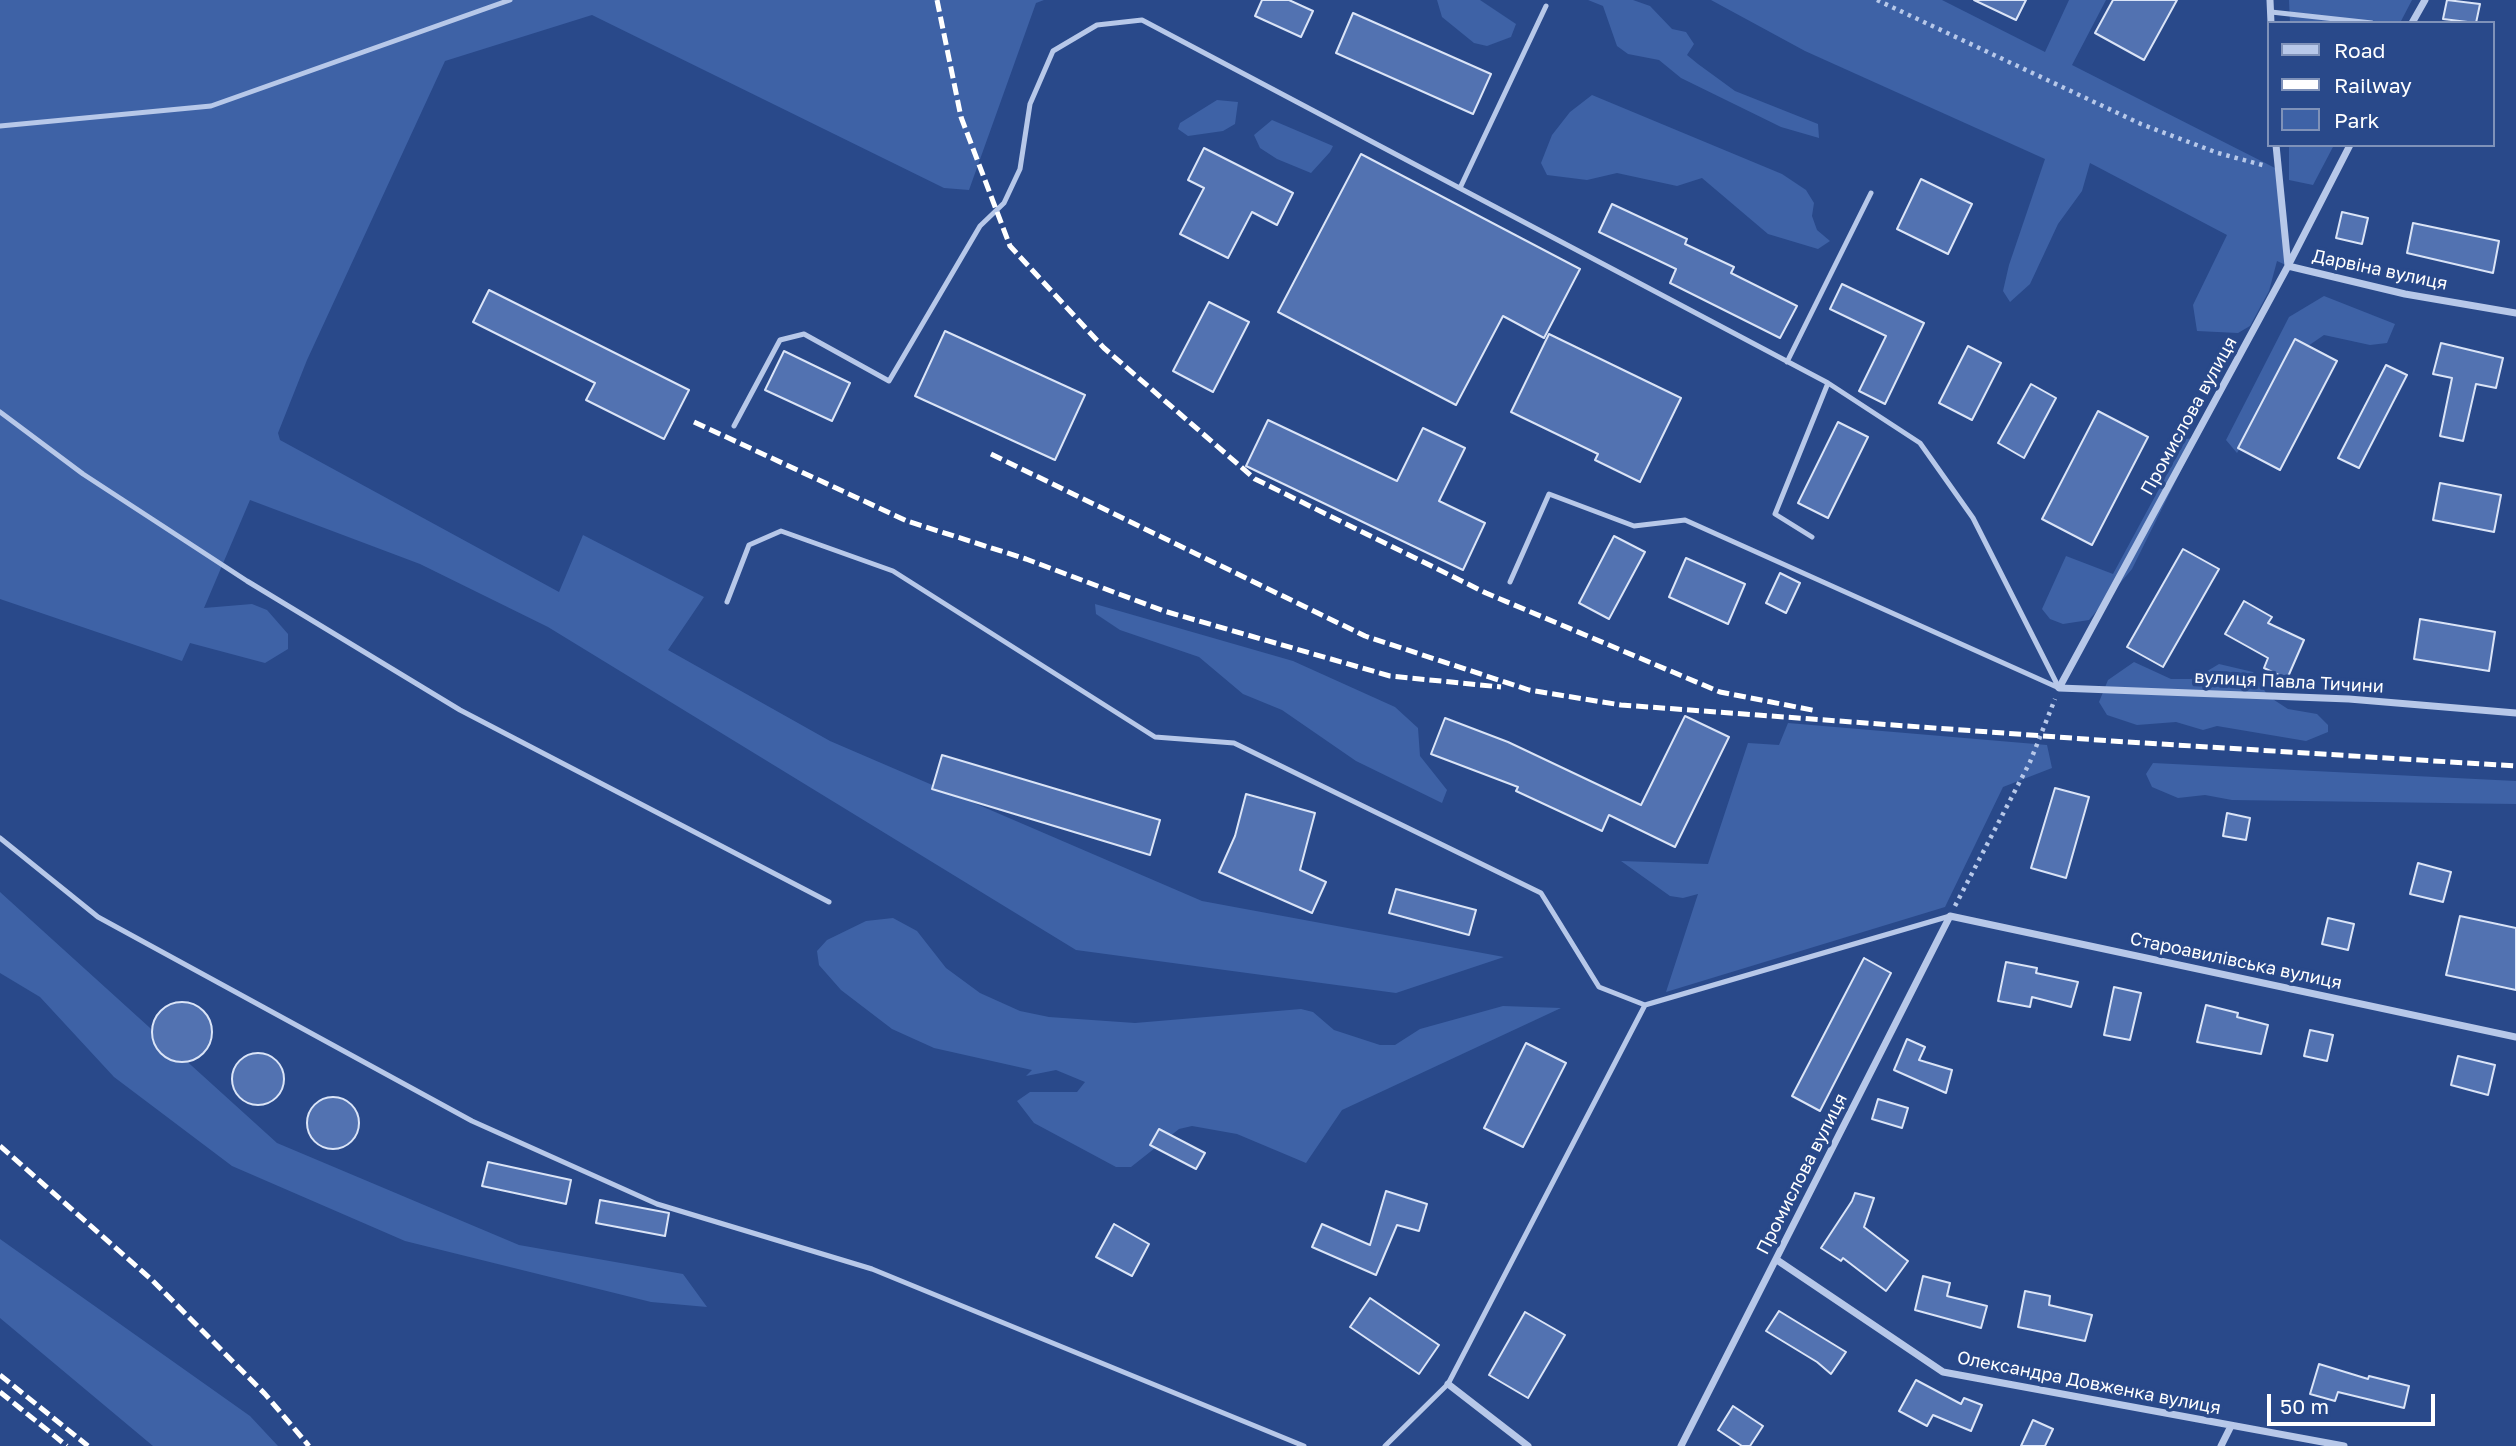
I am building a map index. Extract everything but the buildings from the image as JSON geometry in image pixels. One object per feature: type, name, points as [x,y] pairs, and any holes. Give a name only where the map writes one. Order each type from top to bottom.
[{"type":"street","points":[[2270,0],[2272,21]]},
{"type":"street","points":[[2413,21],[2425,0]]},
{"type":"street","points":[[2276,147],[2288,266]]},
{"type":"street","name":"Дарвіна вулиця","points":[[2349,147],[2288,266],[2405,294],[2516,313]]},
{"type":"street","name":"Промислова вулиця","points":[[2059,688],[2288,266]]},
{"type":"street","name":"вулиця Павла Тичини","points":[[2059,688],[2349,699],[2516,713]]},
{"type":"street","name":"Промислова вулиця","points":[[1681,1446],[1950,916]]},
{"type":"street","name":"Староавилівська вулиця","points":[[1950,916],[2516,1037]]},
{"type":"street","name":"Олександра Довженка вулиця","points":[[1777,1260],[1943,1372],[2344,1446]]},
{"type":"street","points":[[1448,1384],[1528,1446]]},
{"type":"street","points":[[2221,1446],[2231,1426]]},
{"type":"lane","points":[[0,126],[211,106],[510,0]]},
{"type":"lane","points":[[1460,188],[1546,6]]},
{"type":"lane","points":[[2271,12],[2354,21]]},
{"type":"lane","points":[[734,426],[780,340],[804,334],[889,382],[980,226],[1004,202],[1020,169],[1030,104],[1053,51],[1097,24],[1142,20],[1828,383],[1920,443],[1973,518],[2059,688]]},
{"type":"lane","points":[[1787,362],[1871,193]]},
{"type":"lane","points":[[1812,537],[1775,514],[1828,383]]},
{"type":"lane","points":[[0,412],[83,474],[236,574],[460,710],[829,902]]},
{"type":"lane","points":[[1510,582],[1549,494],[1634,526],[1685,520],[2059,688]]},
{"type":"lane","points":[[727,602],[749,545],[781,531],[893,571],[1155,737],[1234,743],[1541,893],[1600,987],[1645,1005],[1950,916]]},
{"type":"lane","points":[[0,838],[98,917],[472,1121],[656,1204],[872,1269],[1304,1446]]},
{"type":"lane","points":[[1385,1446],[1448,1384],[1645,1005]]},
{"type":"path","points":[[1877,0],[2141,124],[2218,153],[2277,169]]},
{"type":"path","points":[[1950,916],[2030,762],[2059,688]]},
{"type":"green space","points":[[0,0],[1044,0],[1036,3],[969,190],[944,188],[592,15],[445,61],[307,360],[278,433],[280,440],[559,592],[583,535],[704,597],[668,650],[830,741],[1202,901],[1504,957],[1396,993],[1076,950],[548,627],[420,564],[250,500],[204,608],[252,604],[267,610],[288,634],[288,649],[265,663],[190,643],[182,661],[0,599]]},
{"type":"green space","points":[[1437,0],[1480,0],[1516,24],[1511,37],[1487,46],[1474,43],[1442,17]]},
{"type":"green space","points":[[1588,0],[1633,0],[1650,6],[1672,29],[1686,32],[1694,44],[1687,55],[1698,64],[1735,91],[1818,124],[1819,138],[1781,127],[1681,78],[1659,60],[1628,54],[1617,46],[1603,6]]},
{"type":"green space","points":[[1711,0],[1942,0],[2045,52],[2069,0],[2106,0],[2072,65],[2277,169],[2288,266],[2277,261],[2269,291],[2250,326],[2238,333],[2197,331],[2193,305],[2227,235],[2090,163],[2082,191],[2058,224],[2030,284],[2010,302],[2003,291],[2009,265],[2045,159],[1805,51]]},
{"type":"green space","points":[[2289,0],[2412,0],[2401,21],[2290,21]]},
{"type":"green space","points":[[1592,95],[1782,174],[1806,190],[1814,203],[1812,216],[1817,230],[1830,241],[1818,249],[1768,234],[1702,178],[1677,186],[1617,173],[1587,180],[1547,175],[1541,163],[1552,135],[1570,112]]},
{"type":"green space","points":[[1217,100],[1238,102],[1235,124],[1223,131],[1188,136],[1178,129],[1180,123]]},
{"type":"green space","points":[[1272,120],[1333,146],[1311,173],[1277,159],[1260,148],[1254,135]]},
{"type":"green space","points":[[2289,147],[2333,147],[2313,185],[2289,180]]},
{"type":"green space","points":[[2324,296],[2395,324],[2387,343],[2370,345],[2324,335],[2292,357],[2237,453],[2226,440],[2289,317]]},
{"type":"green space","points":[[2197,438],[2132,569],[2089,620],[2063,624],[2050,619],[2042,609],[2066,556],[2113,574],[2186,439]]},
{"type":"green space","points":[[1095,604],[1293,661],[1395,707],[1418,728],[1420,756],[1447,790],[1442,803],[1356,761],[1282,710],[1243,694],[1199,657],[1120,630],[1096,614]]},
{"type":"green space","points":[[2134,662],[2171,679],[2194,679],[2219,664],[2253,672],[2268,696],[2288,709],[2317,714],[2328,725],[2328,732],[2306,741],[2217,726],[2203,730],[2176,722],[2137,725],[2107,715],[2099,702],[2108,680]]},
{"type":"green space","points":[[1788,723],[2047,745],[2052,768],[2003,787],[1945,907],[1666,992],[1698,894],[1683,898],[1670,896],[1621,861],[1708,864],[1748,743],[1779,745]]},
{"type":"green space","points":[[2153,763],[2516,781],[2516,804],[2232,800],[2205,795],[2178,798],[2152,787],[2146,774]]},
{"type":"green space","points":[[0,892],[277,1143],[519,1245],[683,1274],[707,1307],[651,1302],[405,1241],[232,1166],[114,1077],[40,997],[0,973]]},
{"type":"green space","points":[[893,918],[917,931],[946,968],[980,993],[1020,1011],[1049,1017],[1135,1023],[1301,1009],[1313,1012],[1334,1030],[1380,1045],[1395,1045],[1420,1029],[1503,1006],[1561,1008],[1342,1110],[1306,1163],[1237,1134],[1192,1126],[1179,1129],[1131,1167],[1116,1167],[1034,1123],[1017,1101],[1030,1092],[1077,1092],[1085,1082],[1056,1070],[1026,1076],[1032,1070],[934,1048],[892,1029],[841,990],[819,965],[817,951],[827,940],[866,921]]},
{"type":"green space","points":[[0,1239],[250,1416],[278,1446],[153,1446],[0,1318]]},
{"type":"railway","points":[[937,0],[961,117],[1010,246],[1104,348],[1255,479],[1486,593],[1720,692],[1817,711]]},
{"type":"railway","points":[[694,422],[907,521],[1026,559],[1164,611],[1390,676],[1501,687]]},
{"type":"railway","points":[[991,454],[1365,636],[1529,690],[1621,705],[2112,741],[2516,766]]},
{"type":"railway","points":[[0,1146],[152,1280],[265,1394],[309,1446]]},
{"type":"railway","points":[[0,1375],[88,1446]]},
{"type":"railway","points":[[0,1392],[67,1446]]}]
